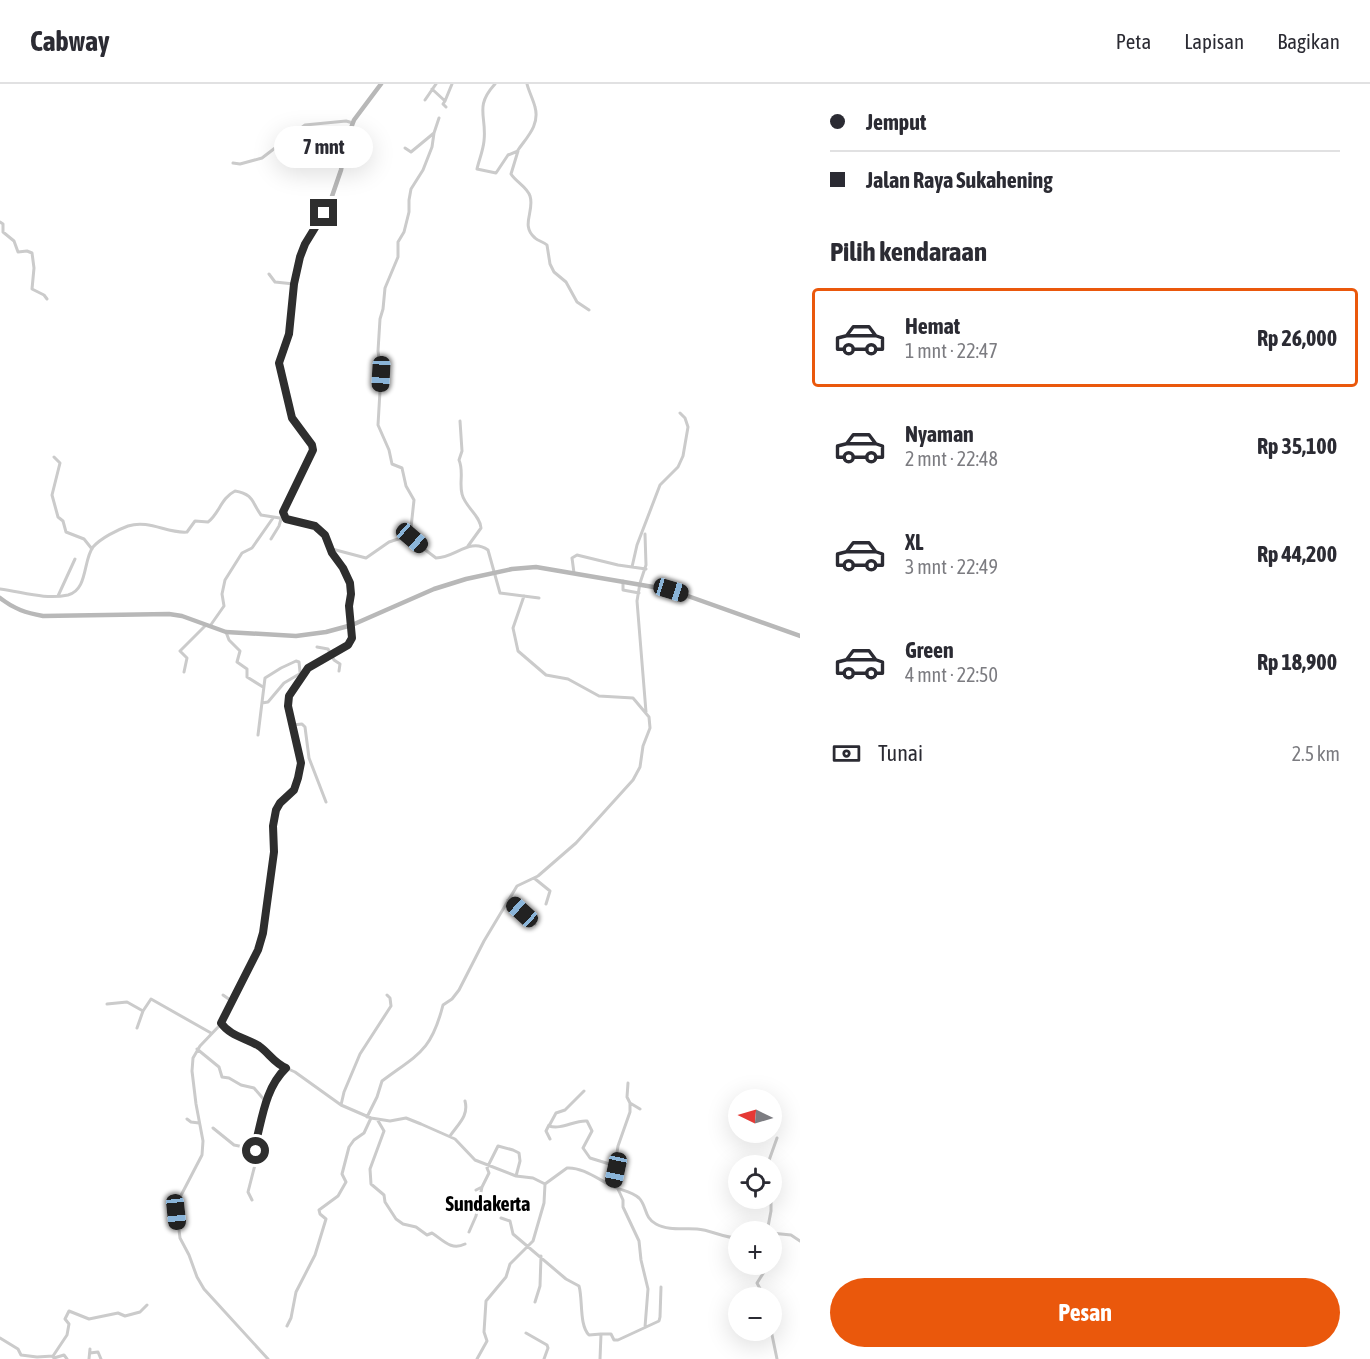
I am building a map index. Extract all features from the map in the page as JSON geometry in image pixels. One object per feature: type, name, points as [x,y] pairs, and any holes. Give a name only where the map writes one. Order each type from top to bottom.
[{"type":"main road","points":[[352,625],[349,606],[350,583],[325,535],[321,529],[284,519],[284,509],[313,450],[312,445],[292,418],[279,365],[289,334],[294,284],[305,244],[329,206],[353,123],[381,84]]},
{"type":"main road","points":[[0,598],[19,610],[43,616],[135,613],[180,616],[226,632],[296,636],[326,632],[352,625],[442,586],[495,573],[536,567],[640,583],[684,594],[800,636]]},
{"type":"street","points":[[425,100],[436,84]]},
{"type":"street","points":[[446,107],[443,104],[452,84]]},
{"type":"street","points":[[495,84],[487,93],[482,111],[484,140],[477,169],[496,173],[506,157],[518,150]]},
{"type":"street","points":[[527,84],[536,111],[536,122],[518,150],[511,174],[530,194],[532,207],[527,218],[529,229],[536,239],[547,245],[550,264],[554,272],[566,282],[577,302],[589,310]]},
{"type":"street","points":[[432,89],[445,101]]},
{"type":"street","points":[[410,537],[413,498],[406,487],[402,468],[392,465],[389,450],[378,425],[381,374],[378,354],[380,324],[385,288],[398,257],[398,242],[404,232],[410,210],[411,189],[423,170],[432,147],[439,118]]},
{"type":"street","points":[[233,163],[240,164],[262,158],[305,125],[346,121],[353,123]]},
{"type":"street","points":[[405,148],[411,152],[434,134]]},
{"type":"street","points":[[0,222],[3,224],[3,232],[14,241],[18,252],[33,253],[32,290],[44,295],[47,299]]},
{"type":"street","points":[[269,274],[275,282],[294,284]]},
{"type":"street","points":[[632,567],[637,545],[660,485],[678,467],[683,456],[688,427],[685,418],[680,413]]},
{"type":"street","points":[[330,548],[366,558],[389,542],[410,537],[435,558],[450,556],[468,546],[481,528],[480,521],[465,502],[461,491],[460,421]]},
{"type":"street","points":[[54,457],[60,464],[52,495],[58,517],[63,521],[66,532],[84,539],[92,549]]},
{"type":"street","points":[[0,589],[35,596],[58,596],[72,593],[85,573],[92,549],[108,536],[131,525],[148,525],[177,532],[189,532],[195,521],[208,522],[211,520],[223,501],[233,492],[242,492],[255,502],[260,514],[284,519]]},
{"type":"street","points":[[184,672],[187,657],[180,651],[207,627],[224,606],[222,594],[230,571],[242,553],[251,549],[273,518]]},
{"type":"street","points":[[271,539],[284,519]]},
{"type":"street","points":[[645,534],[646,569],[640,583],[639,593],[639,648],[646,695],[646,714]]},
{"type":"street","points":[[468,546],[487,548],[500,593],[539,598]]},
{"type":"street","points":[[574,573],[572,560],[575,555],[646,569]]},
{"type":"street","points":[[58,596],[75,559]]},
{"type":"street","points":[[623,581],[623,590],[639,593]]},
{"type":"street","points":[[287,1326],[291,1318],[296,1292],[315,1255],[326,1219],[319,1210],[341,1193],[346,1182],[342,1174],[349,1147],[364,1133],[382,1081],[406,1065],[429,1042],[437,1027],[443,1005],[459,990],[484,941],[517,886],[534,878],[576,843],[633,780],[640,767],[650,722],[632,697],[599,696],[568,679],[546,675],[518,650],[513,629],[524,596]]},
{"type":"street","points":[[262,703],[268,702],[284,683],[350,643],[352,625]]},
{"type":"street","points":[[226,632],[229,640],[240,651],[237,662],[247,669],[247,676],[263,687]]},
{"type":"street","points":[[317,647],[326,648],[332,653],[334,660],[340,664],[339,671]]},
{"type":"street","points":[[258,735],[265,678],[281,668],[299,662],[301,673],[287,699],[301,763],[294,790],[276,810],[273,826],[274,852],[263,933],[258,950],[221,1024],[197,1049],[191,1064],[203,1141],[202,1155],[176,1205],[180,1238],[204,1289],[268,1359]]},
{"type":"street","points":[[293,725],[302,724],[305,727],[309,758],[326,802]]},
{"type":"street","points":[[534,878],[550,892],[546,904]]},
{"type":"street","points":[[508,900],[535,924]]},
{"type":"street","points":[[223,994],[233,1002]]},
{"type":"street","points":[[341,1105],[360,1054],[391,1006],[387,995]]},
{"type":"street","points":[[137,1028],[143,1011],[151,999],[211,1033]]},
{"type":"street","points":[[106,1004],[127,1002],[143,1011]]},
{"type":"street","points":[[221,1024],[236,1035],[260,1047],[273,1061],[295,1072],[341,1105],[369,1118],[390,1121],[407,1119],[450,1136],[473,1160],[516,1176],[533,1178],[545,1184]]},
{"type":"street","points":[[197,1049],[219,1067],[222,1077],[254,1088],[266,1102]]},
{"type":"street","points":[[254,1149],[266,1102],[277,1077],[286,1068]]},
{"type":"street","points":[[612,1186],[618,1146],[630,1112],[627,1097],[628,1083]]},
{"type":"street","points":[[550,1139],[546,1131],[557,1113],[565,1110],[584,1091]]},
{"type":"street","points":[[450,1136],[465,1114],[467,1109],[465,1101]]},
{"type":"street","points":[[630,1103],[640,1109]]},
{"type":"street","points":[[187,1119],[199,1123]]},
{"type":"street","points":[[377,1119],[384,1131],[370,1169],[371,1184],[384,1195],[385,1202],[400,1222],[416,1227],[427,1235],[432,1233],[447,1245],[465,1244]]},
{"type":"street","points":[[549,1125],[557,1128],[587,1121],[592,1131],[583,1149],[590,1158],[616,1166]]},
{"type":"street","points":[[213,1128],[234,1144],[254,1149],[258,1155],[250,1178],[248,1194],[252,1200]]},
{"type":"street","points":[[469,1232],[476,1217],[482,1187],[489,1173],[488,1165],[498,1146],[519,1153],[516,1176]]},
{"type":"street","points":[[477,1359],[487,1341],[484,1332],[487,1299],[506,1277],[510,1264],[529,1247],[538,1225],[545,1184],[564,1169],[571,1167],[581,1170],[618,1189],[631,1192],[641,1200],[647,1216],[660,1226],[699,1229],[728,1237]]},
{"type":"street","points":[[476,1190],[482,1187]]},
{"type":"street","points":[[618,1189],[624,1209],[639,1241],[648,1289],[645,1327]]},
{"type":"street","points":[[501,1218],[510,1221],[513,1234],[566,1279],[579,1286],[580,1305],[584,1313],[582,1321],[589,1335],[611,1334],[616,1341],[660,1319],[661,1287]]},
{"type":"street","points":[[782,1234],[791,1235],[800,1241]]},
{"type":"street","points":[[536,1302],[540,1286],[540,1256]]},
{"type":"street","points":[[52,1357],[67,1335],[69,1324],[65,1319],[69,1311],[89,1319],[118,1313],[125,1316],[140,1312],[147,1305]]},
{"type":"street","points":[[526,1334],[547,1345],[544,1359]]},
{"type":"street","points":[[600,1359],[601,1334]]},
{"type":"street","points":[[0,1338],[18,1349],[21,1355],[37,1358],[64,1356],[67,1359]]},
{"type":"street","points":[[773,1341],[777,1359]]},
{"type":"street","points":[[89,1359],[90,1351],[98,1352],[101,1359]]},
{"type":"district","name":"Sundakerta","points":[[488,1203]]},
{"type":"route","points":[[256,1151],[254,1149],[266,1102],[277,1077],[286,1068],[273,1061],[260,1047],[236,1035],[221,1023],[258,950],[263,933],[274,852],[273,826],[276,810],[294,790],[298,778],[301,763],[287,703],[289,696],[308,668],[348,645],[352,638],[349,580],[332,553],[325,535],[315,526],[286,519],[283,512],[313,450],[312,445],[292,418],[280,360],[289,334],[294,284],[300,257],[305,244],[324,213]]}]
